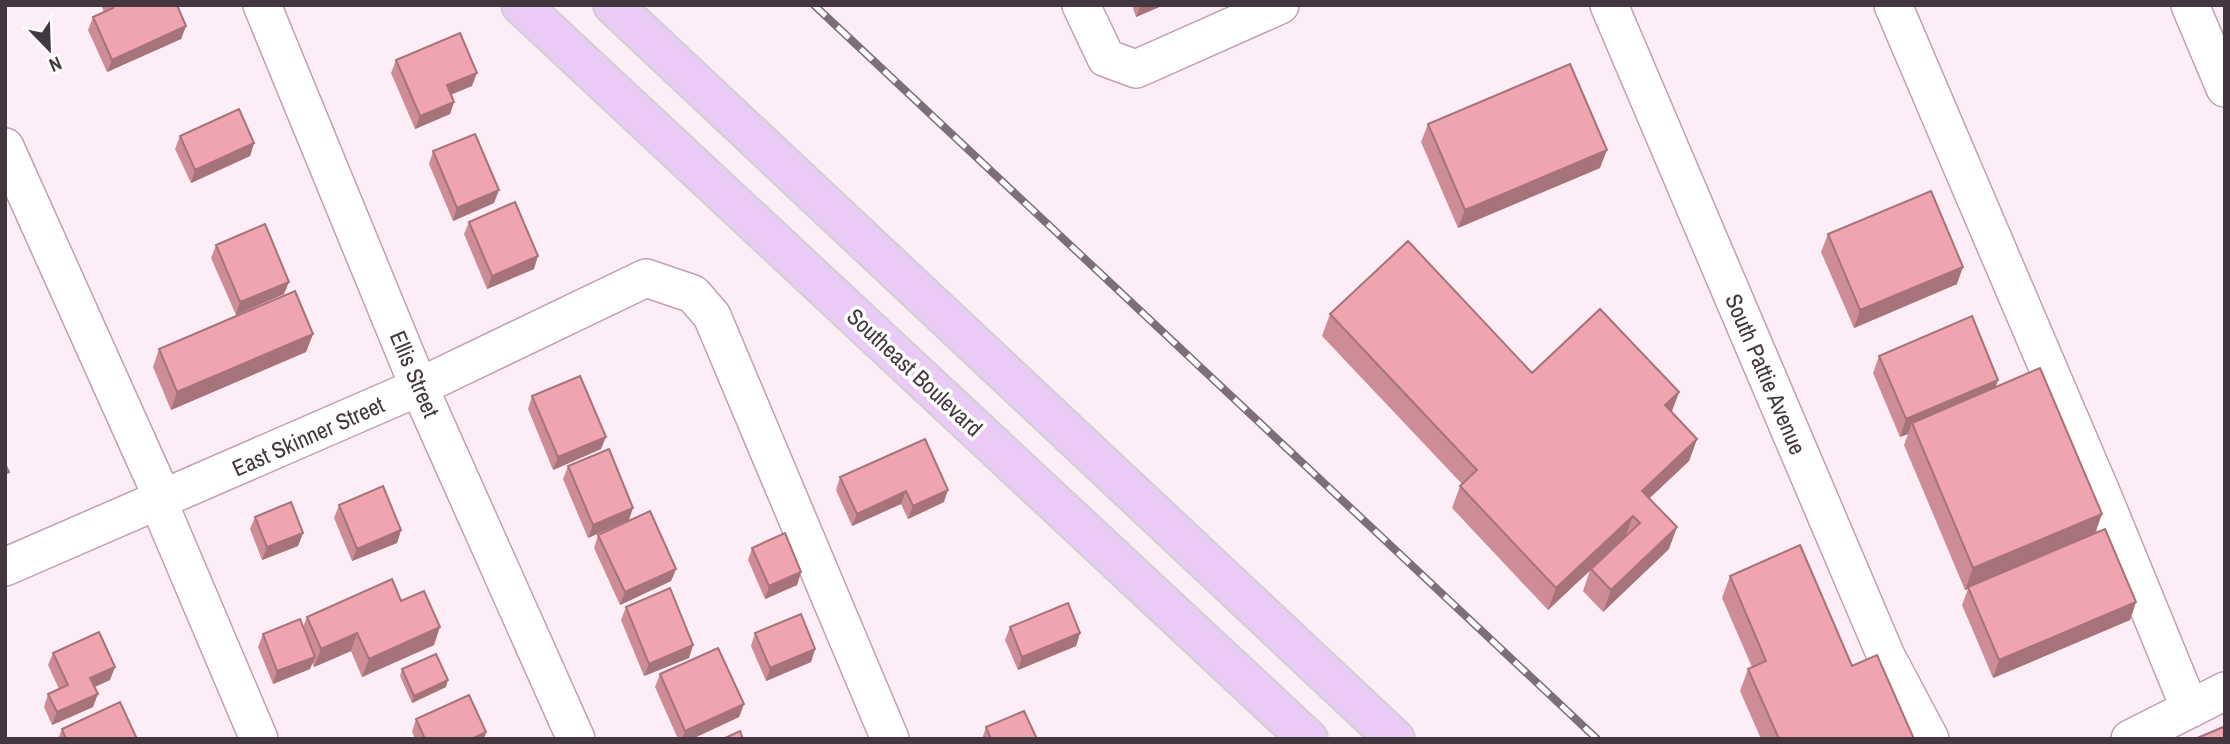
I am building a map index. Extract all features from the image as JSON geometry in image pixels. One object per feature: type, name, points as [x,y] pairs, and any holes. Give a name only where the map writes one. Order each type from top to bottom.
[{"type":"main road","name":"Southeast Boulevard","points":[[522,5],[1308,739]]},
{"type":"main road","points":[[613,5],[1395,739]]},
{"type":"street","name":"Ellis Street","points":[[262,5],[419,387],[576,739]]},
{"type":"street","points":[[1080,5],[1106,58],[1136,69],[1280,5]]},
{"type":"street","name":"South Pattie Avenue","points":[[1609,5],[1886,656],[1930,739]]},
{"type":"street","points":[[1893,5],[2101,492],[2190,709]]},
{"type":"street","points":[[2190,5],[2225,88]]},
{"type":"street","points":[[5,147],[160,500],[259,739]]},
{"type":"street","name":"East Skinner Street","points":[[5,567],[419,387],[646,278],[693,294],[712,316],[890,739]]},
{"type":"street","points":[[2130,739],[2225,691]]},
{"type":"building","points":[[112,5],[177,5],[186,26],[112,60],[93,17],[113,8]]},
{"type":"building","points":[[460,33],[477,73],[447,85],[454,102],[420,116],[396,60]]},
{"type":"building","points":[[1570,64],[1607,150],[1465,210],[1428,124]]},
{"type":"building","points":[[239,109],[254,143],[195,170],[180,136]]},
{"type":"building","points":[[475,134],[499,190],[457,208],[433,151]]},
{"type":"building","points":[[1931,191],[1963,267],[1860,310],[1828,234]]},
{"type":"building","points":[[515,202],[538,256],[492,276],[469,222]]},
{"type":"building","points":[[265,224],[289,282],[240,302],[216,245]]},
{"type":"building","points":[[1408,241],[1532,373],[1600,309],[1679,392],[1665,405],[1697,439],[1642,491],[1677,527],[1611,590],[1591,569],[1640,523],[1633,516],[1556,588],[1460,486],[1477,470],[1330,314]]},
{"type":"building","points":[[295,291],[313,334],[177,392],[159,349]]},
{"type":"building","points":[[1972,316],[1998,380],[1906,419],[1879,356]]},
{"type":"building","points":[[2040,368],[2102,514],[1973,568],[1912,423]]},
{"type":"building","points":[[580,376],[606,437],[558,457],[532,396]]},
{"type":"building","points":[[925,439],[948,490],[913,506],[906,491],[857,514],[840,477]]},
{"type":"building","points":[[609,449],[633,508],[593,525],[568,466]]},
{"type":"building","points":[[383,486],[401,530],[357,549],[339,505]]},
{"type":"building","points":[[291,502],[303,533],[267,547],[255,517]]},
{"type":"building","points":[[650,511],[676,569],[625,592],[598,535]]},
{"type":"building","points":[[2105,529],[2136,602],[1999,660],[1968,587]]},
{"type":"building","points":[[785,533],[801,572],[769,586],[752,548]]},
{"type":"building","points":[[1800,545],[1852,666],[1877,655],[1914,739],[1779,739],[1748,669],[1766,661],[1730,576]]},
{"type":"building","points":[[392,579],[401,601],[424,591],[440,627],[369,659],[357,633],[321,649],[307,617]]},
{"type":"building","points":[[670,588],[693,645],[649,664],[626,607]]},
{"type":"building","points":[[1068,603],[1080,633],[1022,657],[1010,627]]},
{"type":"building","points":[[801,614],[815,649],[770,668],[755,633]]},
{"type":"building","points":[[300,619],[315,657],[277,671],[263,634]]},
{"type":"building","points":[[99,632],[115,667],[90,678],[98,694],[57,712],[48,694],[68,685],[53,653]]},
{"type":"building","points":[[718,648],[744,704],[685,731],[660,674]]},
{"type":"building","points":[[436,654],[448,680],[414,696],[402,669]]},
{"type":"building","points":[[469,695],[486,732],[472,739],[425,739],[416,719]]},
{"type":"building","points":[[120,702],[137,739],[66,739],[62,729]]},
{"type":"building","points":[[1024,711],[1037,739],[991,739],[986,727]]},
{"type":"building","points":[[2223,727],[2225,739],[2195,739]]},
{"type":"building","points":[[740,731],[743,739],[723,739]]},
{"type":"railway","points":[[814,5],[1597,739]]}]
